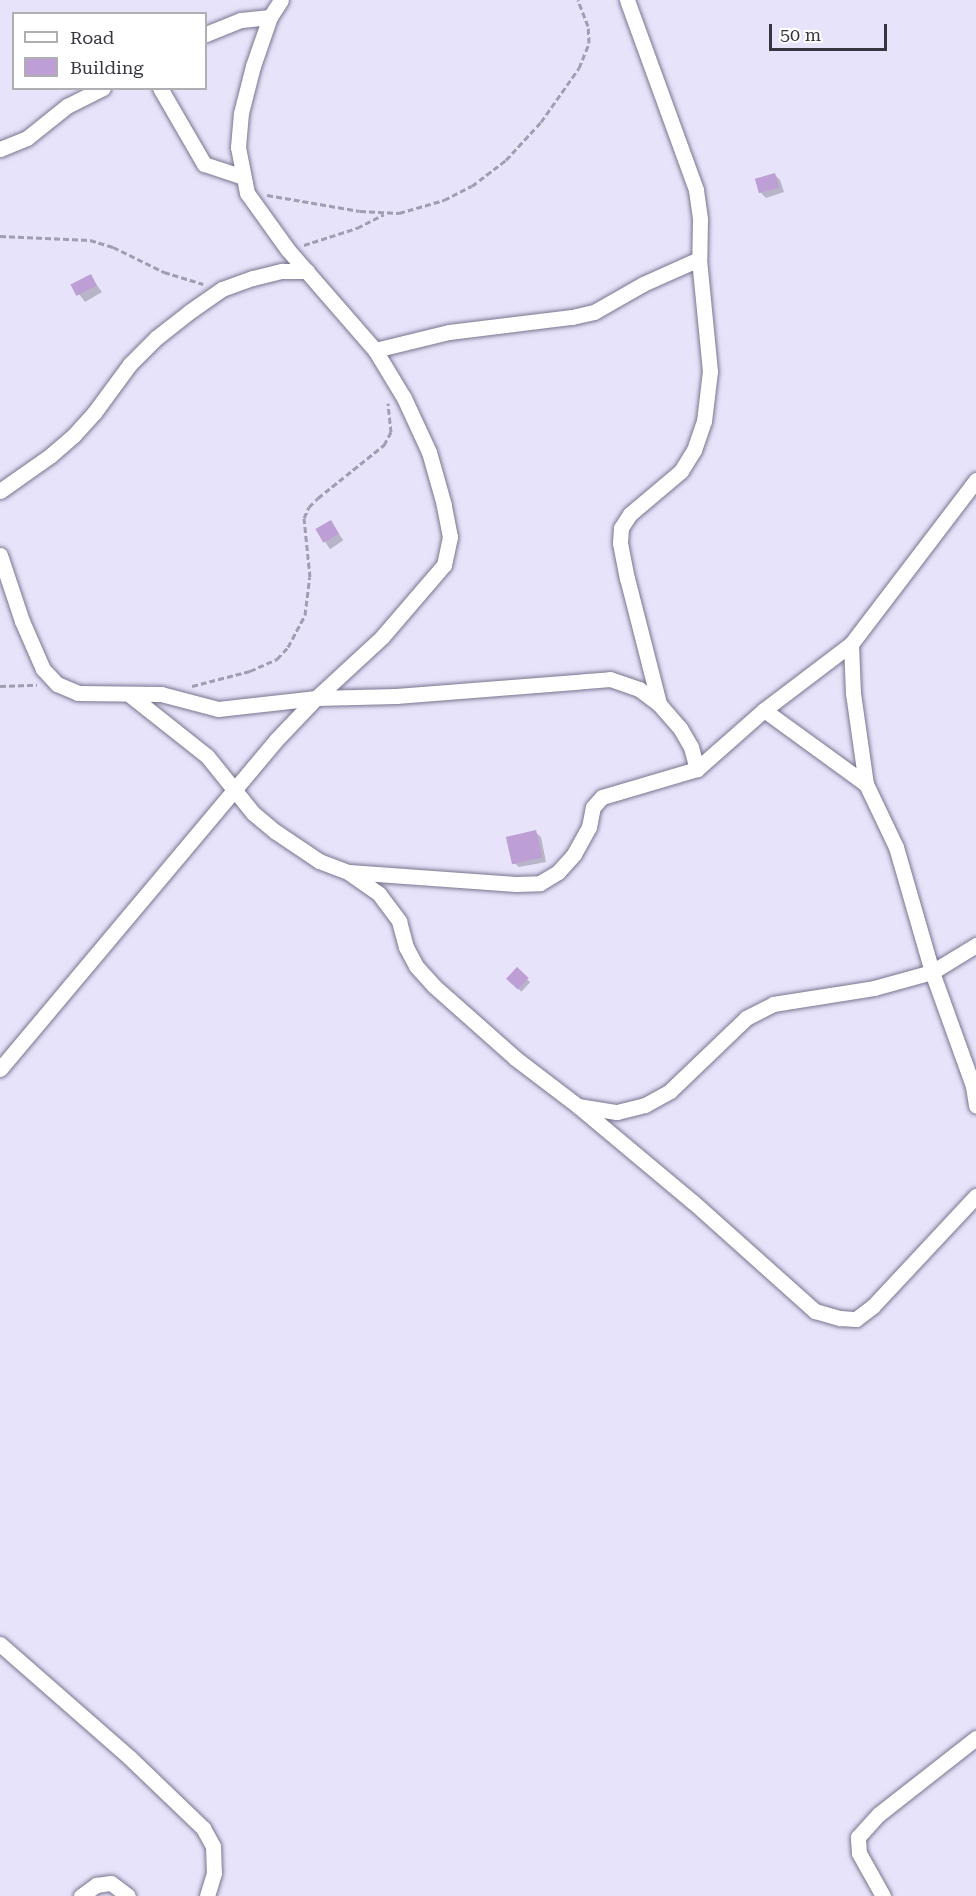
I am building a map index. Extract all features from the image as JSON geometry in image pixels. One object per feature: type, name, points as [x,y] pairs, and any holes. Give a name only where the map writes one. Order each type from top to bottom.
[{"type":"street","points":[[0,1068],[234,790],[316,698],[382,637],[424,591],[444,565],[450,537],[429,452],[404,398],[375,350],[288,250],[247,193],[238,147],[241,113],[270,17],[281,0]]},
{"type":"street","points":[[627,0],[696,190],[700,220],[699,259],[710,371],[704,421],[694,450],[681,471],[630,514],[621,528],[620,543],[627,578],[659,704]]},
{"type":"street","points":[[207,34],[241,20],[270,17]]},
{"type":"street","points":[[0,149],[27,138],[67,106],[99,90]]},
{"type":"street","points":[[161,90],[204,164],[243,177]]},
{"type":"street","points":[[375,350],[449,332],[572,317],[594,312],[663,274],[699,259]]},
{"type":"street","points":[[0,491],[51,455],[74,435],[94,413],[129,364],[156,338],[222,289],[282,271],[307,271]]},
{"type":"street","points":[[130,695],[207,756],[253,813],[319,861],[348,872],[540,884],[558,873],[574,854],[589,827],[593,807],[602,797],[697,769],[764,710],[851,644],[976,480]]},
{"type":"street","points":[[0,555],[43,669],[57,684],[78,693],[161,694],[218,709],[316,698],[396,696],[610,679],[639,689],[659,704],[680,728],[691,747],[697,769]]},
{"type":"street","points":[[851,644],[854,693],[866,784],[896,847],[933,972],[974,1086],[976,1106]]},
{"type":"street","points":[[764,710],[866,784]]},
{"type":"street","points":[[348,872],[391,906],[399,921],[406,947],[416,966],[434,986],[515,1058],[578,1106],[693,1202],[815,1311],[840,1318],[855,1319],[873,1306],[976,1196]]},
{"type":"street","points":[[578,1106],[617,1112],[645,1106],[669,1091],[746,1018],[773,1004],[874,988],[933,972],[976,945]]},
{"type":"street","points":[[0,1644],[129,1757],[203,1828],[213,1846],[214,1872],[207,1896]]},
{"type":"street","points":[[883,1896],[859,1853],[858,1837],[879,1814],[976,1738]]},
{"type":"street","points":[[81,1896],[96,1885],[111,1883],[128,1896]]},
{"type":"path","points":[[247,193],[386,213],[413,211],[444,201],[472,186],[506,160],[534,130],[562,94],[586,55],[589,43],[588,26],[578,0]]},
{"type":"path","points":[[288,250],[357,228],[386,213]]},
{"type":"path","points":[[0,236],[90,240],[113,247],[164,272],[222,289]]},
{"type":"path","points":[[161,694],[250,670],[277,658],[288,647],[305,615],[310,577],[304,518],[309,507],[318,498],[384,445],[391,432],[391,415],[386,394]]},
{"type":"path","points":[[0,686],[57,684]]},
{"type":"building","points":[[775,173],[779,187],[759,193],[755,179]]},
{"type":"building","points":[[91,274],[97,286],[76,296],[71,284]]},
{"type":"building","points":[[331,520],[339,534],[323,543],[315,529]]},
{"type":"building","points":[[536,830],[542,857],[512,864],[506,837]]},
{"type":"building","points":[[517,967],[529,978],[518,990],[506,979]]}]
